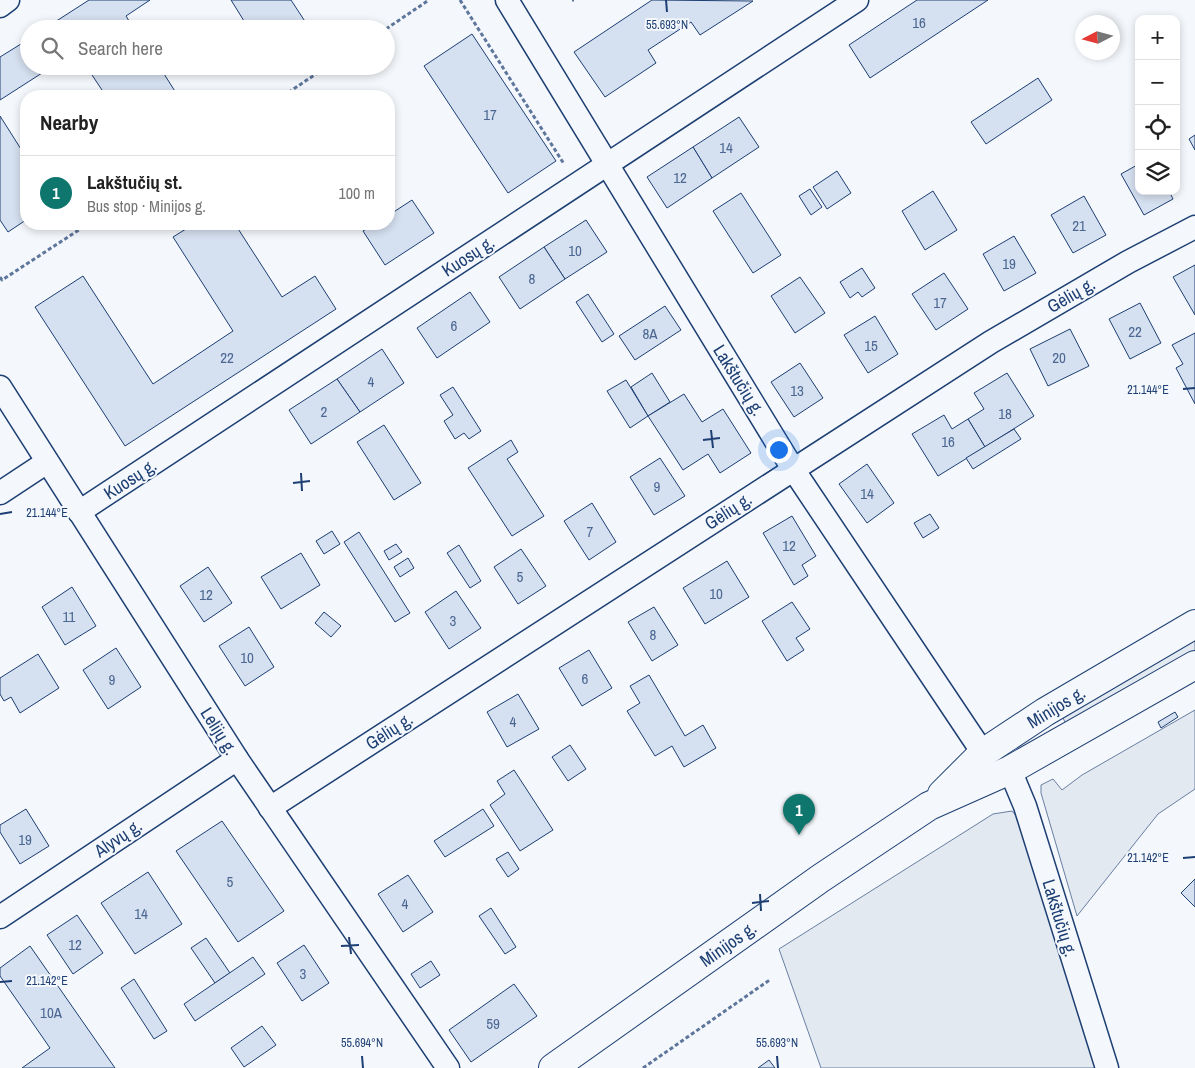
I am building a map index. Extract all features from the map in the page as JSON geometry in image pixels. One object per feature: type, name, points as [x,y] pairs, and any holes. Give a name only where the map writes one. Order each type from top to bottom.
[{"type":"main road","name":"Minijos g.","points":[[929,806],[983,753],[1045,712],[1195,624]]},
{"type":"main road","name":"Minijos g.","points":[[553,1068],[821,878],[929,806],[1010,770],[1195,665]]},
{"type":"street","points":[[0,6],[8,0]]},
{"type":"street","name":"Lakštučių g.","points":[[507,0],[793,469],[983,753]]},
{"type":"street","name":"Kuosų g.","points":[[79,512],[857,0]]},
{"type":"street","name":"Gėlių g.","points":[[270,808],[991,342],[1128,262],[1195,227]]},
{"type":"street","name":"Lelijų g.","points":[[0,387],[237,759],[448,1068]]},
{"type":"street","points":[[0,493],[47,462]]},
{"type":"street","name":"Alyvų g.","points":[[0,917],[237,759]]},
{"type":"street","name":"Lakštučių g.","points":[[1010,770],[1025,806],[1107,1068]]},
{"type":"path","points":[[395,23],[429,0]]},
{"type":"path","points":[[460,0],[577,184]]},
{"type":"path","points":[[292,90],[314,75]]},
{"type":"path","points":[[0,276],[2,280],[79,230]]},
{"type":"path","points":[[644,1068],[771,979]]},
{"type":"shaded area","points":[[1195,640],[1195,653],[1066,724],[1063,718]]},
{"type":"shaded area","points":[[1195,710],[1195,789],[1158,814],[1077,916],[1041,793],[1041,785],[1053,779],[1062,790],[1082,775]]},
{"type":"shaded area","points":[[1012,811],[1022,823],[1097,1068],[821,1068],[779,949],[993,814]]},
{"type":"building","points":[[89,0],[150,0],[126,16],[128,20],[58,20]]},
{"type":"building","points":[[231,0],[291,0],[304,20],[243,20]]},
{"type":"building","points":[[652,0],[753,1],[700,35],[691,22],[648,50],[656,63],[605,97],[574,52]]},
{"type":"building","points":[[917,0],[988,0],[870,78],[849,45]]},
{"type":"building","points":[[472,34],[556,161],[508,193],[424,66]]},
{"type":"building","points":[[20,45],[20,75],[39,75],[0,100],[0,57]]},
{"type":"building","points":[[92,75],[165,75],[174,90],[102,90]]},
{"type":"building","points":[[1038,78],[1052,100],[986,144],[971,122]]},
{"type":"building","points":[[0,116],[20,148],[20,224],[8,232],[0,220]]},
{"type":"building","points":[[739,117],[759,147],[712,178],[693,147]]},
{"type":"building","points":[[1195,135],[1195,150],[1189,139]]},
{"type":"building","points":[[693,147],[712,178],[667,208],[647,177]]},
{"type":"building","points":[[1135,166],[1135,195],[1171,195],[1173,199],[1144,215],[1121,174]]},
{"type":"building","points":[[837,171],[851,193],[827,209],[813,187]]},
{"type":"building","points":[[810,189],[822,207],[811,215],[799,196]]},
{"type":"building","points":[[933,191],[957,230],[925,250],[902,211]]},
{"type":"building","points":[[741,193],[781,255],[753,273],[713,211]]},
{"type":"building","points":[[1084,196],[1106,235],[1073,253],[1051,215]]},
{"type":"building","points":[[412,200],[434,233],[385,265],[363,231],[395,230],[395,211]]},
{"type":"building","points":[[586,220],[607,252],[565,279],[544,247]]},
{"type":"building","points":[[184,230],[239,230],[282,297],[315,276],[336,309],[125,446],[35,307],[83,276],[153,384],[233,331],[173,237]]},
{"type":"building","points":[[1014,236],[1036,273],[1004,291],[983,254]]},
{"type":"building","points":[[544,247],[565,279],[520,309],[499,277]]},
{"type":"building","points":[[1195,265],[1195,315],[1173,277]]},
{"type":"building","points":[[862,268],[875,288],[862,297],[858,292],[850,298],[840,282]]},
{"type":"building","points":[[944,273],[968,309],[936,330],[912,294]]},
{"type":"building","points":[[800,277],[825,313],[795,333],[771,296]]},
{"type":"building","points":[[470,292],[490,322],[437,358],[417,328]]},
{"type":"building","points":[[588,294],[614,334],[602,342],[576,302]]},
{"type":"building","points":[[1140,303],[1161,343],[1130,359],[1109,319]]},
{"type":"building","points":[[665,306],[681,330],[635,360],[619,336]]},
{"type":"building","points":[[875,316],[898,354],[868,373],[844,335]]},
{"type":"building","points":[[1070,329],[1089,366],[1048,386],[1030,349]]},
{"type":"building","points":[[1195,333],[1195,404],[1176,368],[1183,364],[1172,345]]},
{"type":"building","points":[[382,349],[404,383],[360,412],[337,379]]},
{"type":"building","points":[[800,363],[823,398],[794,417],[771,382]]},
{"type":"building","points":[[652,373],[670,402],[648,416],[631,387]]},
{"type":"building","points":[[1007,373],[1034,416],[985,447],[968,419],[984,409],[974,393]]},
{"type":"building","points":[[337,379],[360,412],[311,444],[289,410]]},
{"type":"building","points":[[626,380],[648,416],[630,428],[607,391]]},
{"type":"building","points":[[453,387],[481,431],[469,439],[464,433],[455,439],[444,421],[453,415],[440,395]]},
{"type":"building","points":[[684,394],[702,422],[723,409],[751,453],[720,473],[708,454],[683,470],[648,416]]},
{"type":"building","points":[[944,415],[952,429],[968,419],[985,447],[938,476],[912,434]]},
{"type":"building","points":[[384,425],[421,483],[394,500],[357,442]]},
{"type":"building","points":[[1014,429],[1021,439],[973,469],[966,458]]},
{"type":"building","points":[[511,440],[518,452],[507,459],[544,516],[512,536],[468,468]]},
{"type":"building","points":[[660,458],[685,496],[654,515],[630,477]]},
{"type":"building","points":[[867,464],[894,503],[867,523],[839,484]]},
{"type":"building","points":[[592,503],[616,542],[589,560],[564,521]]},
{"type":"building","points":[[930,514],[939,528],[923,538],[914,523]]},
{"type":"building","points":[[792,516],[816,556],[802,565],[808,576],[794,585],[763,533]]},
{"type":"building","points":[[332,531],[340,544],[324,554],[316,541]]},
{"type":"building","points":[[359,532],[410,613],[395,622],[344,542]]},
{"type":"building","points":[[396,544],[402,552],[389,560],[384,551]]},
{"type":"building","points":[[459,545],[481,581],[470,588],[447,553]]},
{"type":"building","points":[[521,549],[546,586],[518,604],[494,567]]},
{"type":"building","points":[[301,553],[320,585],[281,609],[261,577]]},
{"type":"building","points":[[408,558],[414,568],[400,577],[394,567]]},
{"type":"building","points":[[727,561],[749,597],[705,624],[683,588]]},
{"type":"building","points":[[208,567],[232,603],[204,622],[180,586]]},
{"type":"building","points":[[72,587],[96,626],[65,645],[42,607]]},
{"type":"building","points":[[456,591],[481,628],[449,649],[425,612]]},
{"type":"building","points":[[792,602],[810,629],[796,638],[804,650],[787,661],[762,621]]},
{"type":"building","points":[[654,607],[678,645],[652,661],[628,622]]},
{"type":"building","points":[[324,612],[341,626],[331,637],[315,623]]},
{"type":"building","points":[[249,627],[274,667],[245,686],[219,646]]},
{"type":"building","points":[[116,648],[141,687],[108,709],[83,670]]},
{"type":"building","points":[[589,650],[612,688],[582,706],[559,668]]},
{"type":"building","points":[[38,654],[59,688],[20,713],[11,697],[4,701],[0,694],[0,678]]},
{"type":"building","points":[[649,675],[685,736],[703,725],[716,748],[684,767],[672,746],[655,756],[627,711],[640,703],[630,686]]},
{"type":"building","points":[[518,694],[539,729],[507,747],[487,712]]},
{"type":"building","points":[[1175,712],[1178,717],[1161,728],[1158,722]]},
{"type":"building","points":[[570,745],[586,769],[568,781],[552,757]]},
{"type":"building","points":[[514,770],[553,830],[520,851],[490,805],[505,794],[497,781]]},
{"type":"building","points":[[26,809],[49,846],[20,864],[0,832],[0,825]]},
{"type":"building","points":[[483,809],[494,826],[445,857],[434,841]]},
{"type":"building","points":[[222,821],[284,911],[238,942],[176,851]]},
{"type":"building","points":[[508,852],[519,869],[508,877],[496,859]]},
{"type":"building","points":[[148,872],[182,924],[135,954],[101,903]]},
{"type":"building","points":[[408,875],[433,912],[403,932],[378,894]]},
{"type":"building","points":[[1195,879],[1195,907],[1181,893]]},
{"type":"building","points":[[491,908],[516,947],[505,954],[479,916]]},
{"type":"building","points":[[77,915],[103,953],[73,974],[47,935]]},
{"type":"building","points":[[206,938],[230,973],[215,983],[191,948]]},
{"type":"building","points":[[304,945],[329,983],[302,1001],[277,963]]},
{"type":"building","points":[[30,946],[115,1068],[22,1068],[50,1048],[0,976],[0,968]]},
{"type":"building","points":[[253,957],[265,974],[195,1021],[184,1004]]},
{"type":"building","points":[[431,961],[440,975],[420,988],[411,974]]},
{"type":"building","points":[[134,979],[167,1031],[154,1039],[121,988]]},
{"type":"building","points":[[514,984],[537,1016],[471,1062],[449,1030]]},
{"type":"building","points":[[262,1026],[276,1045],[244,1067],[231,1048]]},
{"type":"building","points":[[769,1060],[775,1068],[758,1068]]},
{"type":"place","name":"Lakštučių st.","points":[[799,835]]}]
